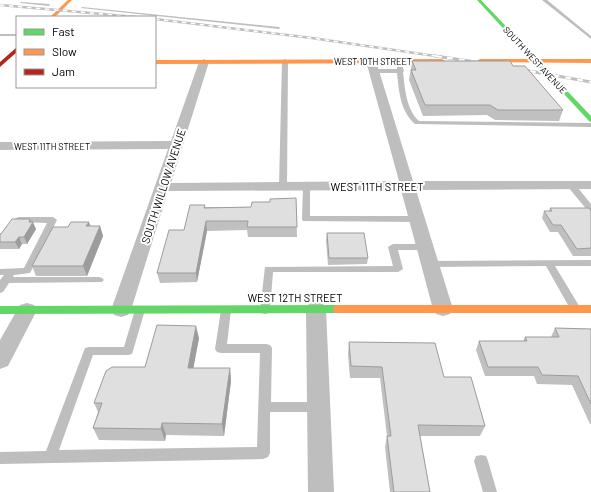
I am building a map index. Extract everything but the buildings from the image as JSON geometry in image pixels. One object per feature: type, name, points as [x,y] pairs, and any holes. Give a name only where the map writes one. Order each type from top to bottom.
[{"type":"main road","points":[[53,16],[70,0]]},
{"type":"main road","name":"SOUTH WEST AVENUE","points":[[479,0],[591,120]]},
{"type":"main road","points":[[1,63],[16,50]]},
{"type":"main road","name":"WEST 10TH STREET","points":[[156,62],[285,62],[372,66],[398,61],[450,61]]},
{"type":"main road","points":[[473,61],[591,61]]},
{"type":"main road","points":[[1,63],[16,62]]},
{"type":"main road","name":"WEST 12TH STREET","points":[[0,310],[591,309]]},
{"type":"street","name":"SOUTH WILLOW AVENUE","points":[[121,310],[204,62]]},
{"type":"street","points":[[372,66],[443,309]]},
{"type":"street","name":"WEST 11TH STREET","points":[[0,146],[176,145]]},
{"type":"street","name":"WEST 11TH STREET","points":[[163,187],[591,185]]},
{"type":"street","points":[[316,309],[321,492]]},
{"type":"street","points":[[0,360],[27,310]]},
{"type":"lane","points":[[544,0],[591,38]]},
{"type":"lane","points":[[0,35],[16,35]]},
{"type":"lane","points":[[398,61],[403,97],[411,116],[417,122],[591,125]]},
{"type":"lane","points":[[283,186],[285,62]]},
{"type":"lane","points":[[372,66],[400,71]]},
{"type":"lane","points":[[571,185],[591,208]]},
{"type":"lane","points":[[306,186],[306,219],[416,219]]},
{"type":"lane","points":[[5,275],[27,272],[53,220],[12,220]]},
{"type":"lane","points":[[265,310],[268,269],[398,269],[393,247],[425,247]]},
{"type":"lane","points":[[430,264],[591,263]]},
{"type":"lane","points":[[549,264],[576,309]]},
{"type":"lane","points":[[5,275],[99,280]]},
{"type":"lane","points":[[0,289],[5,275]]},
{"type":"lane","points":[[50,457],[89,351],[128,351],[140,310]]},
{"type":"lane","points":[[0,458],[263,453],[266,348],[222,349],[226,310]]},
{"type":"lane","points":[[264,407],[318,407]]},
{"type":"lane","points":[[481,461],[490,492]]},
{"type":"waterway","points":[[21,3],[49,5]]},
{"type":"waterway","points":[[82,8],[279,28]]},
{"type":"railway","points":[[0,5],[125,16]]},
{"type":"railway","points":[[156,19],[312,38],[442,57]]},
{"type":"railway","points":[[435,56],[483,63]]},
{"type":"railway","points":[[518,69],[591,82]]},
{"type":"traffic: fast","points":[[479,0],[591,120]]},
{"type":"traffic: fast","points":[[0,310],[338,309]]},
{"type":"traffic: slow","points":[[53,16],[70,0]]},
{"type":"traffic: slow","points":[[156,62],[442,61]]},
{"type":"traffic: slow","points":[[480,61],[591,61]]},
{"type":"traffic: slow","points":[[338,309],[591,309]]},
{"type":"traffic: jam","points":[[0,65],[16,50]]}]
